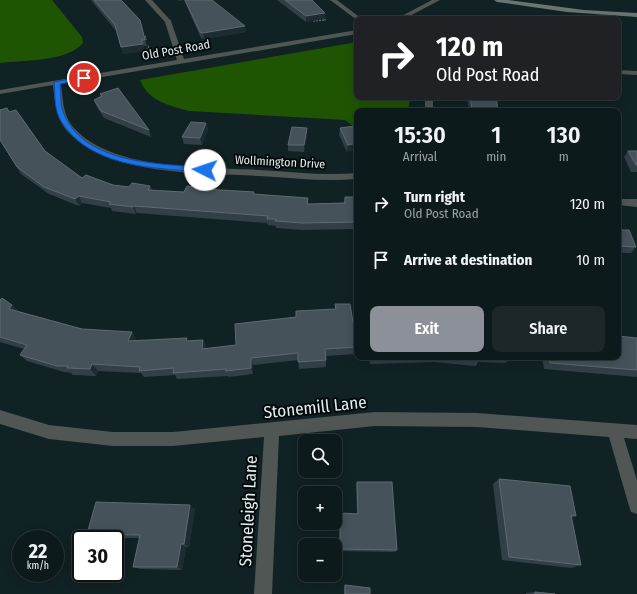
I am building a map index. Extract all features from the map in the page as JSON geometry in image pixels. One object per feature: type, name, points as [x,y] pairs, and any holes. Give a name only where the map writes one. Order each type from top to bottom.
[{"type":"street","points":[[148,0],[168,21],[181,61]]},
{"type":"street","points":[[333,0],[355,16]]},
{"type":"street","points":[[405,16],[436,0]]},
{"type":"street","points":[[497,0],[554,9],[637,15]]},
{"type":"street","name":"Old Post Road","points":[[0,92],[354,32]]},
{"type":"street","points":[[621,72],[637,72]]},
{"type":"street","name":"Wollmington Drive","points":[[57,82],[60,112],[69,128],[76,137],[89,146],[106,154],[134,162],[161,167],[322,177],[354,176]]},
{"type":"street","points":[[621,202],[637,203]]},
{"type":"street","name":"Stonemill Lane","points":[[0,417],[49,432],[113,439],[173,439],[383,419],[477,420],[637,432]]},
{"type":"street","name":"Stoneleigh Lane","points":[[263,594],[272,429]]},
{"type":"street","points":[[614,430],[637,506]]},
{"type":"path","points":[[313,21],[324,20],[322,15]]},
{"type":"path","points":[[141,37],[145,36],[146,40]]},
{"type":"path","points":[[144,50],[149,49],[148,46]]},
{"type":"green space","points":[[0,0],[52,0],[82,37],[83,43],[67,54],[56,57],[0,63]]},
{"type":"green space","points":[[354,43],[354,100],[410,100],[408,108],[354,108],[354,127],[345,120],[189,111],[160,102],[148,93],[140,80]]},
{"type":"building","points":[[94,0],[121,0],[140,20],[145,40],[141,40],[143,44],[121,47],[115,25]]},
{"type":"building","points":[[185,0],[212,0],[245,26],[203,33],[200,32]]},
{"type":"building","points":[[285,0],[312,0],[325,13],[306,16]]},
{"type":"building","points":[[118,88],[149,130],[101,111],[94,100],[102,96],[100,94]]},
{"type":"building","points":[[471,100],[496,100],[498,108],[472,108]]},
{"type":"building","points":[[7,108],[9,112],[16,110],[45,151],[82,178],[86,175],[113,185],[129,187],[132,183],[150,186],[148,190],[184,192],[187,186],[204,189],[254,192],[253,194],[308,198],[307,204],[345,203],[345,197],[354,197],[354,222],[302,223],[275,221],[276,219],[267,219],[268,216],[133,207],[109,204],[111,202],[79,196],[75,199],[44,187],[17,167],[0,140],[0,110]]},
{"type":"building","points":[[191,122],[206,123],[200,138],[182,137]]},
{"type":"building","points":[[354,126],[354,144],[348,145],[340,128]]},
{"type":"building","points":[[292,127],[307,128],[304,145],[288,145]]},
{"type":"building","points":[[628,151],[637,151],[637,165],[636,165]]},
{"type":"building","points":[[621,228],[622,230],[629,230],[636,247],[621,246]]},
{"type":"building","points":[[2,298],[12,305],[9,309],[82,329],[132,332],[128,341],[187,338],[186,341],[203,340],[202,349],[236,345],[235,324],[296,317],[296,311],[336,309],[335,304],[350,304],[354,322],[354,347],[325,349],[326,360],[298,362],[298,353],[251,358],[251,368],[226,371],[226,369],[173,373],[174,368],[139,371],[140,367],[92,364],[90,369],[67,368],[68,366],[57,366],[20,355],[27,345],[0,337],[0,300]]},
{"type":"building","points":[[621,336],[637,338],[637,370],[550,363],[550,360],[621,360]]},
{"type":"building","points":[[499,479],[570,486],[576,516],[571,515],[581,565],[509,557]]},
{"type":"building","points":[[357,482],[392,482],[397,550],[342,549],[340,530],[342,530],[342,513],[358,514]]},
{"type":"building","points":[[96,502],[190,505],[184,544],[181,544],[177,567],[133,567],[140,535],[124,535],[124,530],[88,530]]},
{"type":"building","points":[[345,585],[370,588],[370,594],[345,594]]},
{"type":"building","points":[[535,592],[555,594],[535,594]]},
{"type":"route","points":[[84,78],[57,82],[60,112],[76,137],[89,146],[106,154],[134,162],[161,167],[205,170]]}]
